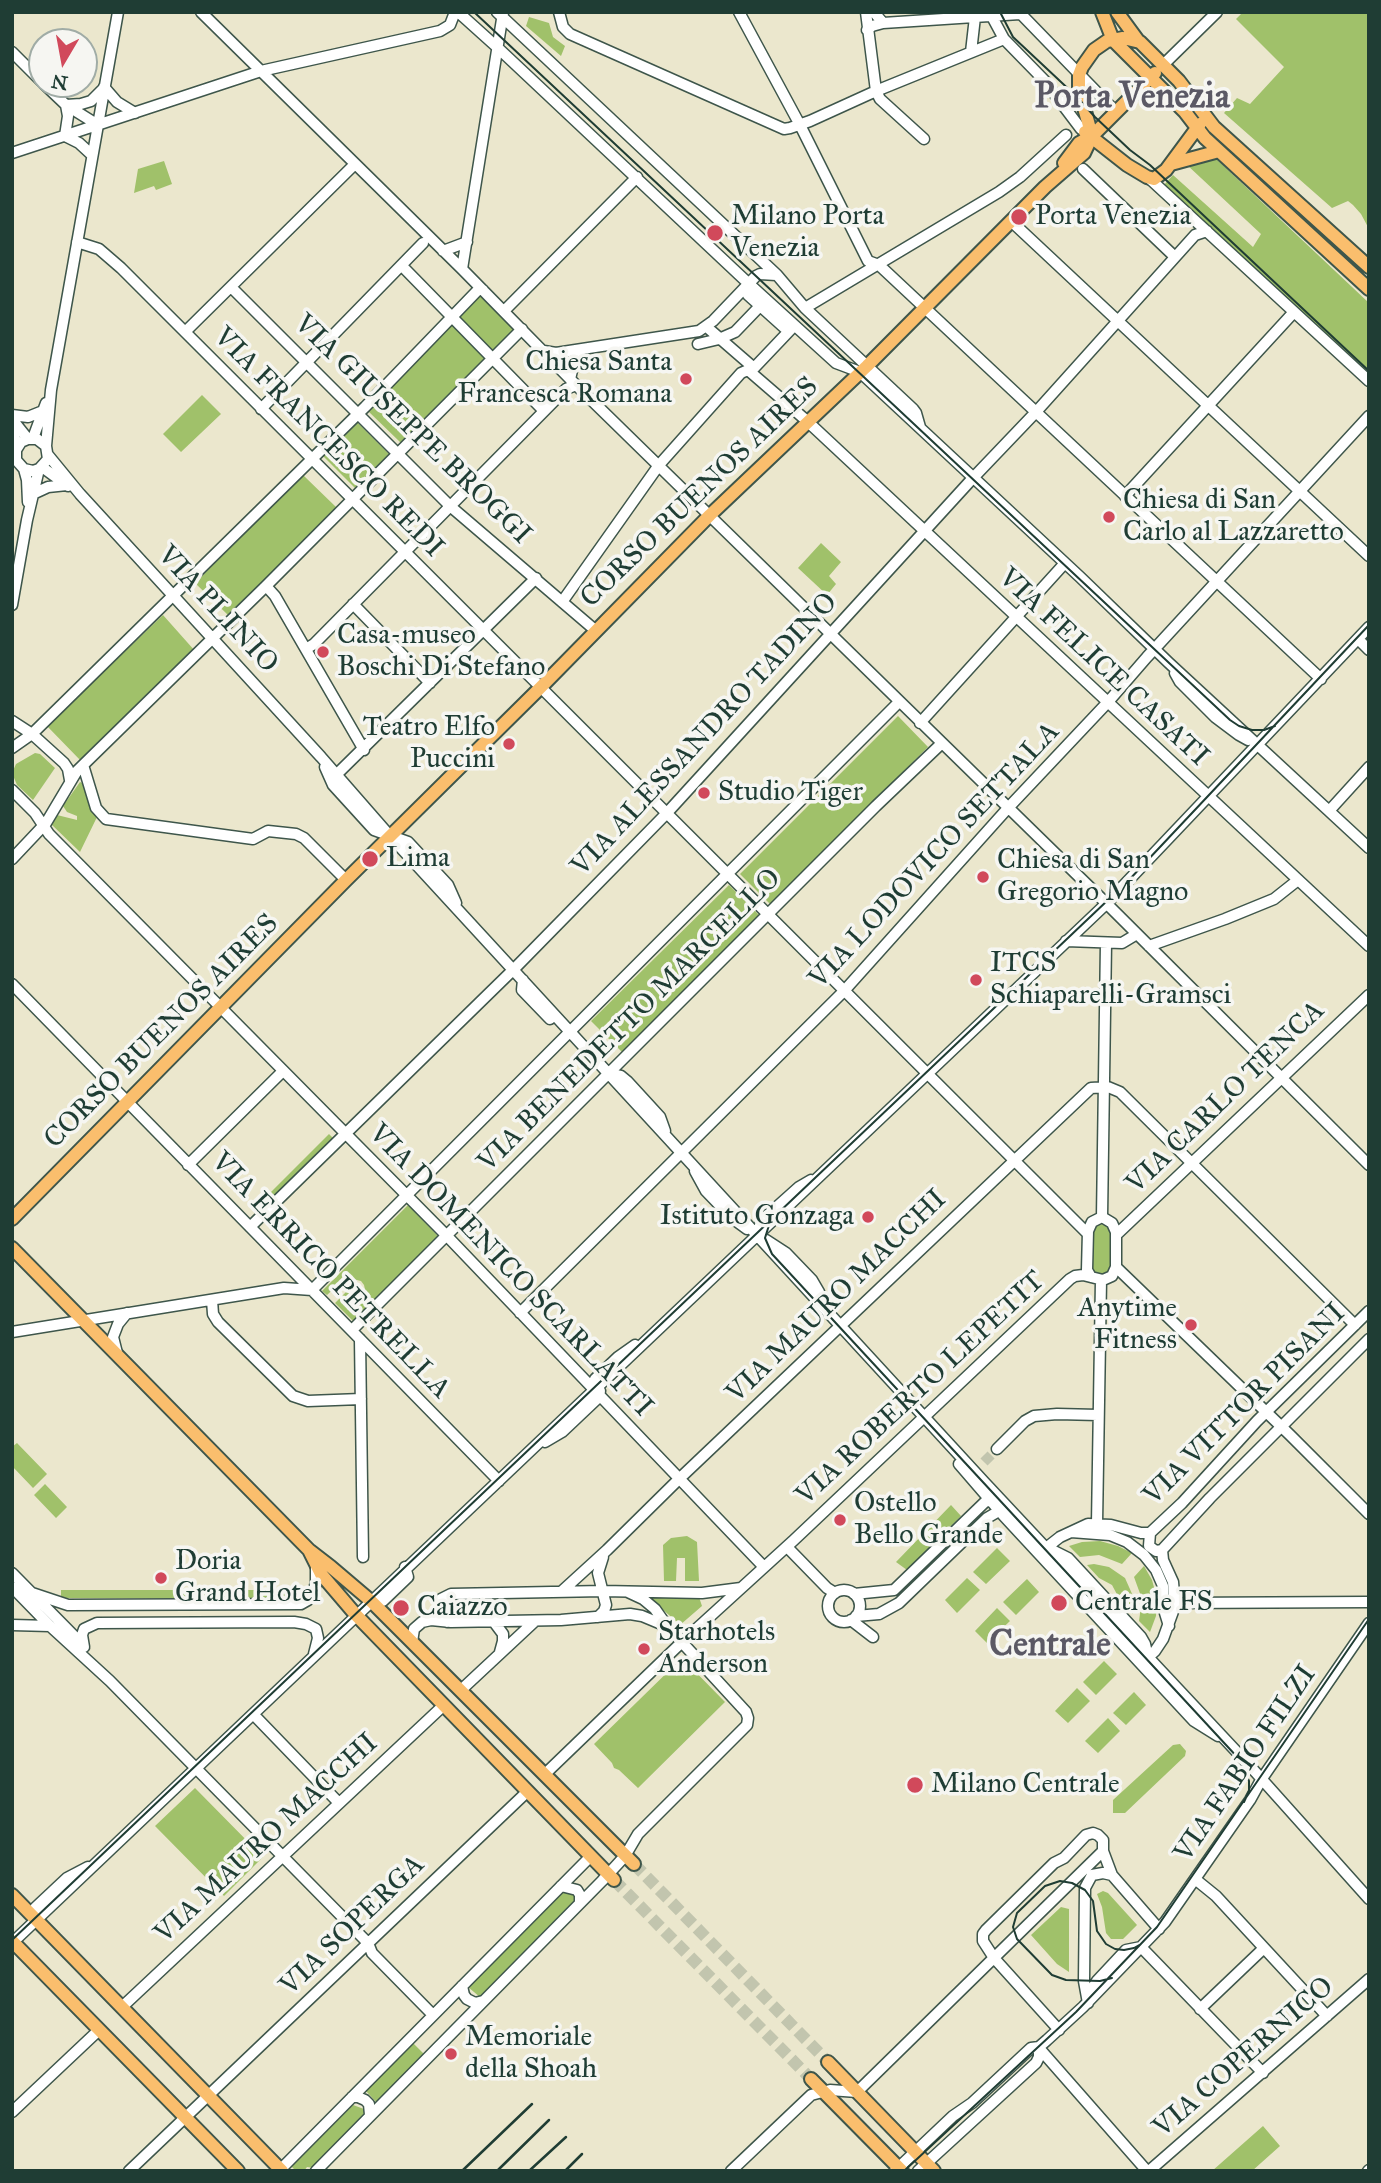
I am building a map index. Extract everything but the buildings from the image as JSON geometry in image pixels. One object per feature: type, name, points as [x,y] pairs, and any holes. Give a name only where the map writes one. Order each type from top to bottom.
[{"type":"main road","points":[[1101,12],[1113,40],[1185,112],[1197,130],[1369,289]]},
{"type":"main road","points":[[1094,50],[1101,12]]},
{"type":"main road","points":[[1117,12],[1139,42],[1179,81],[1214,127],[1369,267]]},
{"type":"main road","points":[[1139,42],[1130,38],[1100,44],[1079,75],[1084,136],[1150,179],[1159,177],[1171,164],[1197,130],[1203,113]]},
{"type":"main road","name":"CORSO BUENOS AIRES","points":[[12,1219],[710,515],[863,369],[1045,187],[1084,153],[1084,136],[1116,112],[1163,65]]},
{"type":"main road","points":[[1171,164],[1219,151]]},
{"type":"main road","points":[[12,1248],[309,1550],[356,1615],[611,1877]]},
{"type":"main road","points":[[319,1563],[371,1601],[629,1860]]},
{"type":"main road","points":[[528,1791],[545,1774]]},
{"type":"main road","points":[[12,1895],[280,2170]]},
{"type":"main road","points":[[12,1942],[238,2171]]},
{"type":"main road","points":[[828,2062],[915,2151],[926,2168]]},
{"type":"main road","points":[[811,2079],[898,2170]]},
{"type":"street","points":[[12,605],[27,520],[47,450],[51,390],[118,12]]},
{"type":"street","points":[[201,12],[355,164],[424,238],[462,269],[573,382],[1369,1165]]},
{"type":"street","points":[[12,153],[261,71],[440,31],[450,25],[457,12],[637,177],[790,327]]},
{"type":"street","points":[[739,12],[869,261],[879,262],[924,308],[1321,679]]},
{"type":"street","points":[[866,12],[876,91],[880,99],[924,139]]},
{"type":"street","points":[[874,12],[883,23]]},
{"type":"street","points":[[1163,65],[1217,12]]},
{"type":"street","points":[[462,269],[502,13]]},
{"type":"street","points":[[502,13],[777,275],[920,428],[1369,848]]},
{"type":"street","points":[[867,30],[883,23],[1020,13],[1116,112]]},
{"type":"street","points":[[991,14],[1004,39],[1044,80],[1084,136]]},
{"type":"street","points":[[562,16],[566,31],[575,37],[781,128],[800,125],[1004,39]]},
{"type":"street","points":[[970,52],[975,17]]},
{"type":"street","points":[[12,52],[28,68]]},
{"type":"street","points":[[65,105],[91,101],[104,88]]},
{"type":"street","points":[[104,88],[117,102],[135,113]]},
{"type":"street","points":[[58,98],[98,125]]},
{"type":"street","points":[[65,105],[68,116],[65,136]]},
{"type":"street","points":[[805,307],[863,269],[1014,182],[1066,135]]},
{"type":"street","points":[[65,136],[79,143],[92,155]]},
{"type":"street","points":[[185,332],[355,164]]},
{"type":"street","points":[[1083,169],[1175,257]]},
{"type":"street","points":[[504,311],[637,177]]},
{"type":"street","points":[[1150,179],[1369,381]]},
{"type":"street","points":[[1011,221],[1369,556]]},
{"type":"street","name":"VIA ALESSANDRO TADINO","points":[[250,1227],[513,970],[666,814],[1195,235],[1207,231]]},
{"type":"street","points":[[261,408],[402,266],[424,238]]},
{"type":"street","name":"VIA FRANCESCO REDI","points":[[77,242],[99,248],[107,254],[1088,1234]]},
{"type":"street","points":[[443,251],[467,242]]},
{"type":"street","points":[[402,266],[449,321],[544,411]]},
{"type":"street","points":[[543,351],[556,353],[581,350],[699,331],[711,325],[748,283],[760,274],[777,275]]},
{"type":"street","name":"VIA GIUSEPPE BROGGI","points":[[232,288],[450,506],[595,630]]},
{"type":"street","points":[[12,748],[32,734],[313,459],[478,290],[483,290]]},
{"type":"street","points":[[748,295],[836,363],[863,369]]},
{"type":"street","points":[[698,344],[735,332],[760,306]]},
{"type":"street","points":[[1121,492],[1208,406],[1294,312]]},
{"type":"street","points":[[711,325],[719,339],[754,368],[790,327]]},
{"type":"street","points":[[12,859],[43,827],[77,772],[522,329]]},
{"type":"street","points":[[306,649],[314,644],[573,382],[574,362],[581,350]]},
{"type":"street","name":"VIA FELICE CASATI","points":[[659,465],[741,373],[748,370],[807,421],[1369,946]]},
{"type":"street","points":[[18,445],[31,438],[51,390]]},
{"type":"street","points":[[12,417],[43,411]]},
{"type":"street","name":"VIA LODOVICO SETTALA","points":[[520,1313],[844,990],[1369,416]]},
{"type":"street","points":[[12,417],[31,438],[41,441],[47,450]]},
{"type":"street","points":[[12,432],[18,445],[14,461],[31,471],[41,468]]},
{"type":"street","name":"VIA PLINIO","points":[[47,450],[80,494],[389,836]]},
{"type":"street","points":[[562,602],[659,465]]},
{"type":"street","name":"VIA PLINIO","points":[[41,468],[80,494]]},
{"type":"street","points":[[24,469],[28,486],[27,520]]},
{"type":"street","points":[[35,493],[48,487],[67,485]]},
{"type":"street","points":[[920,723],[1065,563]]},
{"type":"street","points":[[336,775],[536,579]]},
{"type":"street","points":[[266,586],[275,596],[364,750]]},
{"type":"street","points":[[353,604],[430,683]]},
{"type":"street","points":[[12,1942],[36,1920],[35,1908],[67,1878],[95,1864],[371,1601],[383,1601],[407,1571],[535,1446],[560,1434],[598,1391],[595,1378],[626,1351],[648,1339],[691,1299],[724,1277],[751,1251],[758,1236],[1106,904],[1369,627]]},
{"type":"street","points":[[1357,639],[1369,650]]},
{"type":"street","name":"VIA BENEDETTO MARCELLO","points":[[312,1290],[899,702]]},
{"type":"street","points":[[12,721],[32,734],[68,769],[77,772],[101,816],[111,821],[253,839],[268,831],[284,832],[304,838],[346,880]]},
{"type":"street","name":"VIA BENEDETTO MARCELLO","points":[[352,1330],[941,744]]},
{"type":"street","name":"VIA PLINIO","points":[[322,760],[333,785],[374,830],[389,836]]},
{"type":"street","points":[[1329,811],[1369,767]]},
{"type":"street","name":"VIA DOMENICO SCARLATTI","points":[[12,789],[35,813],[43,827],[447,1236],[764,1567]]},
{"type":"street","points":[[389,836],[408,842],[448,885],[458,910],[758,1236],[786,1253],[812,1280],[823,1307],[894,1383],[906,1404],[923,1419],[994,1498],[1046,1548],[1068,1558],[1141,1637],[1145,1644],[1145,1660]]},
{"type":"street","points":[[1149,946],[1274,899],[1298,880]]},
{"type":"street","points":[[1066,941],[1126,943],[1137,934]]},
{"type":"street","points":[[1102,1217],[1106,943]]},
{"type":"street","name":"VIA ERRICO PETRELLA","points":[[12,984],[499,1481]]},
{"type":"street","name":"VIA CARLO TENCA","points":[[1116,1235],[1369,995]]},
{"type":"street","points":[[188,1165],[283,1071]]},
{"type":"street","points":[[1104,1086],[1120,1092],[1355,1325]]},
{"type":"street","name":"VIA MAURO MACCHI","points":[[561,1592],[1084,1094],[1091,1088],[1104,1086]]},
{"type":"street","points":[[1097,1524],[1096,1279],[1087,1270],[1088,1234],[1092,1222],[1102,1217]]},
{"type":"street","points":[[1096,1279],[1112,1276],[1115,1267],[1116,1235],[1112,1223],[1102,1217]]},
{"type":"street","points":[[1115,1267],[1369,1514]]},
{"type":"street","name":"VIA ROBERTO LEPETIT","points":[[545,1774],[1070,1279],[1077,1275],[1096,1279]]},
{"type":"street","points":[[12,1332],[284,1288],[312,1290]]},
{"type":"street","points":[[212,1300],[213,1314],[218,1322],[293,1396],[308,1401],[361,1399]]},
{"type":"street","name":"VIA VITTOR PISANI","points":[[1369,1311],[1274,1420],[1205,1504],[1165,1547],[1154,1550],[1149,1546],[1152,1532],[1199,1483],[1274,1420],[1369,1339]]},
{"type":"street","points":[[117,1354],[113,1337],[118,1324],[127,1313]]},
{"type":"street","points":[[360,1339],[363,1557]]},
{"type":"street","points":[[997,1449],[1027,1419],[1034,1416],[1098,1415]]},
{"type":"street","points":[[972,1474],[984,1462]]},
{"type":"street","points":[[994,1498],[999,1511],[1044,1560],[1145,1660],[1197,1718],[1225,1740],[1369,1899]]},
{"type":"street","points":[[994,1498],[894,1590],[853,1594],[844,1590],[835,1593],[828,1605],[831,1615],[841,1622],[879,1614],[899,1603],[987,1518],[999,1511]]},
{"type":"street","points":[[1044,1560],[1046,1548],[1070,1531],[1083,1526],[1111,1525],[1141,1533],[1152,1532]]},
{"type":"street","points":[[1070,1531],[1101,1532],[1128,1542],[1142,1552],[1153,1564],[1161,1581],[1169,1626]]},
{"type":"street","points":[[787,1547],[835,1593]]},
{"type":"street","points":[[1145,1660],[1161,1643],[1175,1603],[1173,1582],[1163,1560],[1165,1547]]},
{"type":"street","points":[[597,1617],[606,1608],[598,1569],[607,1550]]},
{"type":"street","points":[[32,1593],[68,1605],[301,1604],[313,1594],[319,1563]]},
{"type":"street","points":[[12,1573],[84,1647],[110,1681]]},
{"type":"street","points":[[12,1587],[196,1768],[368,1943],[372,1953],[433,2015]]},
{"type":"street","points":[[447,1622],[440,1615],[438,1608],[441,1599],[449,1594],[603,1591],[702,1593],[742,1588]]},
{"type":"street","points":[[316,2171],[580,1903],[629,1860],[638,1834],[748,1723],[748,1715],[744,1709],[646,1600],[628,1591]]},
{"type":"street","points":[[853,1594],[860,1604],[854,1618]]},
{"type":"street","points":[[1175,1603],[1369,1602]]},
{"type":"street","points":[[32,1607],[54,1614]]},
{"type":"street","points":[[412,1642],[414,1629],[420,1623],[431,1620],[535,1621],[634,1614],[667,1626]]},
{"type":"street","points":[[317,1643],[338,1624],[356,1615]]},
{"type":"street","points":[[854,1618],[873,1637]]},
{"type":"street","points":[[461,1690],[535,1621]]},
{"type":"street","points":[[84,1647],[84,1629],[97,1623],[294,1622],[316,1629],[318,1636],[314,1656]]},
{"type":"street","points":[[494,1622],[503,1634],[499,1654]]},
{"type":"street","name":"VIA FABIO FILZI","points":[[1142,1947],[1195,1879],[1369,1623]]},
{"type":"street","points":[[12,1625],[50,1626]]},
{"type":"street","name":"VIA MAURO MACCHI","points":[[122,2007],[444,1705]]},
{"type":"street","points":[[253,1714],[339,1803]]},
{"type":"street","name":"VIA SOPERGA","points":[[185,2117],[528,1791]]},
{"type":"street","points":[[731,2171],[805,2099],[823,2091],[857,2092],[994,1958],[1102,1851],[1104,1845],[1097,1834],[1090,1833],[1064,1858],[1054,1863],[984,1932],[983,1941],[994,1958],[1059,2029]]},
{"type":"street","points":[[1102,1851],[1112,1875],[1158,1929]]},
{"type":"street","points":[[280,2170],[591,1856]]},
{"type":"street","points":[[1064,1858],[1065,1865],[1074,1872],[1080,1871],[1093,1860]]},
{"type":"street","points":[[1088,2001],[1084,1981],[1085,1888],[1090,1877],[1095,1874],[1112,1875]]},
{"type":"street","points":[[1195,1879],[1216,1896],[1327,2016]]},
{"type":"street","points":[[561,1886],[577,1890],[580,1903]]},
{"type":"street","points":[[1088,2001],[1097,1982],[1126,1950],[1142,1947]]},
{"type":"street","points":[[898,2170],[953,2116],[969,2105],[1031,2048],[1039,2048],[1142,1947]]},
{"type":"street","points":[[1142,1947],[1263,2073]]},
{"type":"street","points":[[1200,2009],[1264,1948]]},
{"type":"street","name":"VIA COPERNICO","points":[[1148,2171],[1369,1979]]},
{"type":"street","points":[[462,1986],[467,1999],[475,2003],[483,2001]]},
{"type":"street","points":[[12,2112],[99,2031]]},
{"type":"street","points":[[926,2168],[1036,2063],[1039,2048]]},
{"type":"street","points":[[1039,2048],[1148,2171]]},
{"type":"street","points":[[352,2097],[358,2097],[369,2104],[370,2115]]},
{"type":"street","points":[[129,2171],[185,2117]]},
{"type":"green space","points":[[1243,12],[1369,12],[1369,229],[1361,214],[1348,201],[1332,208],[1224,113],[1237,98],[1250,104],[1284,67],[1236,19]]},
{"type":"green space","points":[[529,17],[549,23],[553,37],[565,46],[561,56],[526,26]]},
{"type":"green space","points":[[1212,155],[1369,303],[1369,377],[1163,186],[1173,175],[1253,247],[1261,234],[1186,164]]},
{"type":"green space","points":[[164,161],[172,184],[156,190],[154,186],[134,193],[138,169]]},
{"type":"green space","points":[[479,293],[517,331],[401,443],[368,411]]},
{"type":"green space","points":[[202,395],[221,414],[181,452],[163,434]]},
{"type":"green space","points":[[357,422],[390,455],[356,489],[323,456]]},
{"type":"green space","points":[[303,475],[337,508],[229,616],[195,583]]},
{"type":"green space","points":[[821,543],[841,562],[829,576],[836,584],[827,595],[798,568]]},
{"type":"green space","points":[[163,615],[195,651],[81,761],[47,726]]},
{"type":"green space","points":[[898,716],[928,747],[770,904],[740,874]]},
{"type":"green space","points":[[35,753],[40,754],[55,768],[33,800],[17,785],[12,773],[16,764]]},
{"type":"green space","points":[[80,782],[84,784],[97,817],[80,852],[52,822],[57,815],[77,820],[77,816],[67,812],[63,806]]},
{"type":"green space","points":[[729,885],[759,915],[622,1052],[591,1021]]},
{"type":"green space","points":[[329,1134],[335,1140],[263,1208],[259,1204]]},
{"type":"green space","points":[[408,1205],[438,1236],[353,1321],[335,1303],[347,1291],[361,1304],[366,1294],[361,1281],[349,1278],[327,1295],[322,1291]]},
{"type":"green space","points":[[1100,1224],[1109,1226],[1112,1231],[1112,1266],[1109,1271],[1100,1275],[1093,1272],[1091,1265],[1093,1232]]},
{"type":"green space","points":[[17,1443],[47,1474],[33,1488],[12,1466],[12,1447]]},
{"type":"green space","points":[[45,1484],[67,1507],[56,1518],[34,1495]]},
{"type":"green space","points":[[951,1505],[961,1516],[907,1570],[896,1562]]},
{"type":"green space","points":[[687,1536],[697,1542],[699,1581],[685,1581],[685,1558],[677,1558],[676,1581],[664,1581],[663,1545],[671,1538]]},
{"type":"green space","points":[[1100,1541],[1132,1553],[1122,1564],[1099,1555],[1080,1557],[1069,1546]]},
{"type":"green space","points":[[997,1548],[1010,1561],[986,1584],[973,1572]]},
{"type":"green space","points":[[1087,1565],[1109,1567],[1125,1578],[1133,1596],[1133,1614],[1120,1600],[1112,1585],[1099,1578]]},
{"type":"green space","points":[[1144,1566],[1152,1580],[1157,1598],[1156,1616],[1150,1632],[1139,1621],[1142,1599],[1134,1577]]},
{"type":"green space","points":[[967,1578],[980,1590],[957,1613],[945,1600]]},
{"type":"green space","points":[[1027,1579],[1039,1592],[1016,1615],[1003,1602]]},
{"type":"green space","points":[[61,1590],[299,1590],[299,1599],[61,1598]]},
{"type":"green space","points":[[649,1597],[699,1597],[702,1606],[680,1625]]},
{"type":"green space","points":[[997,1608],[1010,1621],[987,1643],[975,1631]]},
{"type":"green space","points":[[682,1658],[725,1702],[638,1788],[614,1768],[594,1744]]},
{"type":"green space","points":[[1104,1661],[1117,1674],[1096,1695],[1083,1682]]},
{"type":"green space","points":[[1077,1688],[1090,1701],[1068,1723],[1055,1711]]},
{"type":"green space","points":[[1134,1692],[1146,1705],[1126,1725],[1113,1713]]},
{"type":"green space","points":[[1108,1718],[1120,1731],[1098,1753],[1085,1741]]},
{"type":"green space","points":[[1180,1744],[1186,1751],[1185,1756],[1125,1813],[1113,1813],[1113,1800],[1173,1745]]},
{"type":"green space","points":[[195,1788],[263,1857],[224,1896],[155,1826]]},
{"type":"green space","points":[[563,1891],[573,1894],[577,1902],[482,1999],[468,1987]]},
{"type":"green space","points":[[1103,1891],[1108,1893],[1137,1925],[1123,1939],[1111,1939],[1106,1933],[1097,1894]]},
{"type":"green space","points":[[1061,1907],[1069,1909],[1069,1972],[1057,1964],[1031,1935]]},
{"type":"green space","points":[[413,2043],[425,2055],[376,2102],[366,2091]]},
{"type":"green space","points":[[353,2105],[364,2109],[364,2117],[314,2168],[307,2167],[304,2171],[296,2171],[291,2166]]},
{"type":"green space","points":[[1263,2126],[1280,2146],[1252,2171],[1212,2171]]},
{"type":"tunnel","points":[[984,1462],[997,1449]]},
{"type":"tunnel","points":[[634,1864],[828,2062]]},
{"type":"tunnel","points":[[614,1880],[811,2079]]},
{"type":"tram line","points":[[474,12],[1230,720],[1252,730],[1275,726]]},
{"type":"tram line","points":[[1000,12],[1013,37],[1095,117],[1150,165],[1369,371]]},
{"type":"tram line","points":[[12,1940],[1128,881],[1369,625]]},
{"type":"tram line","points":[[770,1222],[765,1238],[772,1254],[1239,1759],[1249,1781],[1249,1791],[1244,1802]]},
{"type":"tram line","points":[[904,2171],[1076,2012],[1157,1927],[1369,1619]]},
{"type":"tram line","points":[[1112,1978],[1100,1981],[1066,1980],[1052,1975],[1017,1939],[1013,1927],[1017,1913],[1045,1886],[1060,1881],[1072,1883],[1085,1890],[1093,1901],[1097,1931],[1106,1944],[1124,1950],[1141,1944]]},
{"type":"railway","points":[[462,2171],[532,2104]]},
{"type":"railway","points":[[497,2171],[549,2120]]},
{"type":"railway","points":[[529,2171],[566,2137]]},
{"type":"railway","points":[[565,2171],[582,2154]]},
{"type":"place","name":"Porta Venezia","points":[[1019,217]]},
{"type":"place","name":"Milano Porta Venezia","points":[[715,233]]},
{"type":"place","name":"Chiesa Santa Francesca Romana","points":[[686,379]]},
{"type":"place","name":"Chiesa di San Carlo al Lazzaretto","points":[[1109,517]]},
{"type":"place","name":"Casa-museo Boschi Di Stefano","points":[[323,652]]},
{"type":"place","name":"Teatro Elfo Puccini","points":[[509,744]]},
{"type":"place","name":"Studio Tiger","points":[[704,793]]},
{"type":"place","name":"Lima","points":[[370,859]]},
{"type":"place","name":"Chiesa di San Gregorio Magno","points":[[983,877]]},
{"type":"place","name":"ITCS Schiaparelli-Gramsci","points":[[976,980]]},
{"type":"place","name":"Istituto Gonzaga","points":[[868,1217]]},
{"type":"place","name":"Anytime Fitness","points":[[1191,1325]]},
{"type":"place","name":"Ostello Bello Grande","points":[[840,1520]]},
{"type":"place","name":"Doria Grand Hotel","points":[[161,1578]]},
{"type":"place","name":"Centrale FS","points":[[1059,1603]]},
{"type":"place","name":"Caiazzo","points":[[401,1608]]},
{"type":"place","name":"Starhotels Anderson","points":[[644,1649]]},
{"type":"place","name":"Milano Centrale","points":[[915,1785]]},
{"type":"place","name":"Memoriale della Shoah","points":[[451,2054]]},
{"type":"district","name":"Porta Venezia","points":[[1132,98]]},
{"type":"district","name":"Centrale","points":[[1050,1646]]}]
